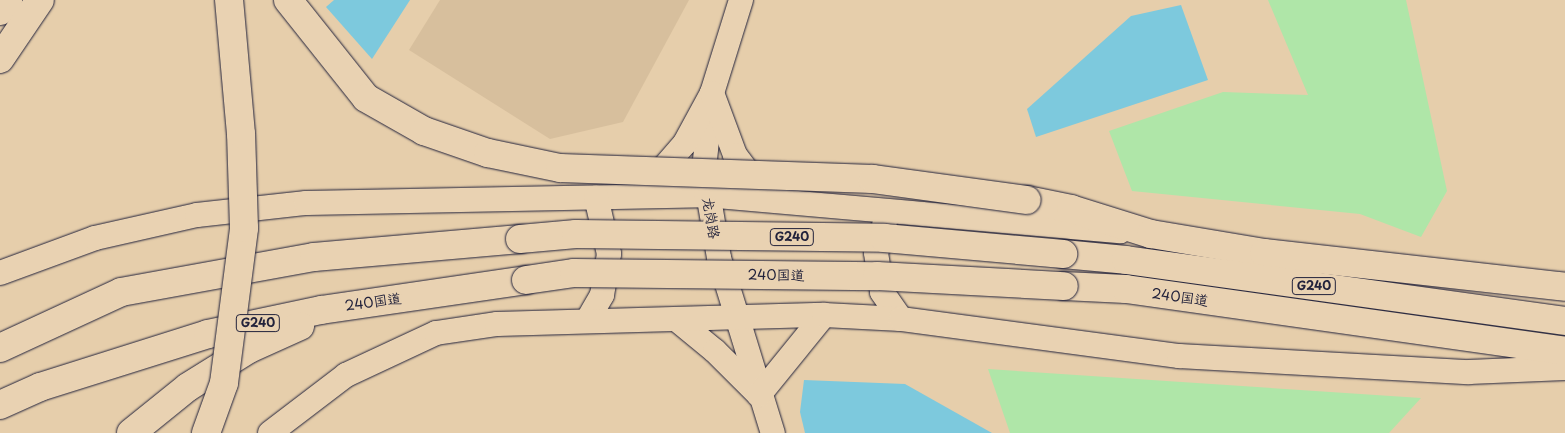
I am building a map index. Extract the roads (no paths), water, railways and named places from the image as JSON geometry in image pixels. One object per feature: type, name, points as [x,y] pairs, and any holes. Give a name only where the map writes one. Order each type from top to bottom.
[{"type":"highway","points":[[0,11],[8,0]]},
{"type":"highway","points":[[0,59],[22,31],[40,0]]},
{"type":"highway","points":[[206,433],[224,383],[244,228],[241,134],[229,0]]},
{"type":"highway","points":[[288,0],[366,98],[424,131],[488,153],[560,168],[873,179],[1027,200],[1071,209],[1151,234],[1264,253],[1565,287]]},
{"type":"highway","name":"G240","points":[[0,348],[121,292],[314,257],[576,234],[884,238],[1126,260],[1565,321]]},
{"type":"highway","name":"240国道","points":[[0,405],[40,387],[208,334],[342,307],[574,273],[877,276],[1126,289],[1565,350]]},
{"type":"highway","points":[[130,433],[188,387],[249,349],[342,307]]},
{"type":"main road","name":"龙岗路","points":[[741,0],[712,93],[704,153],[706,195],[735,317],[773,433]]},
{"type":"main road","points":[[635,196],[670,163],[712,93]]},
{"type":"main road","points":[[712,93],[735,155],[760,189],[775,201]]},
{"type":"main road","points":[[0,273],[95,238],[197,215],[306,203],[706,195],[1151,234]]},
{"type":"main road","points":[[587,320],[602,294],[609,254],[596,197]]},
{"type":"main road","points":[[890,211],[882,228],[876,253],[882,292],[901,320]]},
{"type":"main road","points":[[676,318],[715,351],[759,395],[824,315]]},
{"type":"main road","points":[[273,430],[346,375],[436,333],[497,324],[587,320],[824,315],[901,320],[1179,356],[1469,372],[1565,368]]},
{"type":"water","points":[[334,0],[410,0],[372,59],[326,7]]},
{"type":"water","points":[[1181,5],[1208,80],[1036,137],[1027,109],[1131,16]]},
{"type":"water","points":[[804,380],[905,384],[992,433],[805,433],[800,412]]}]
